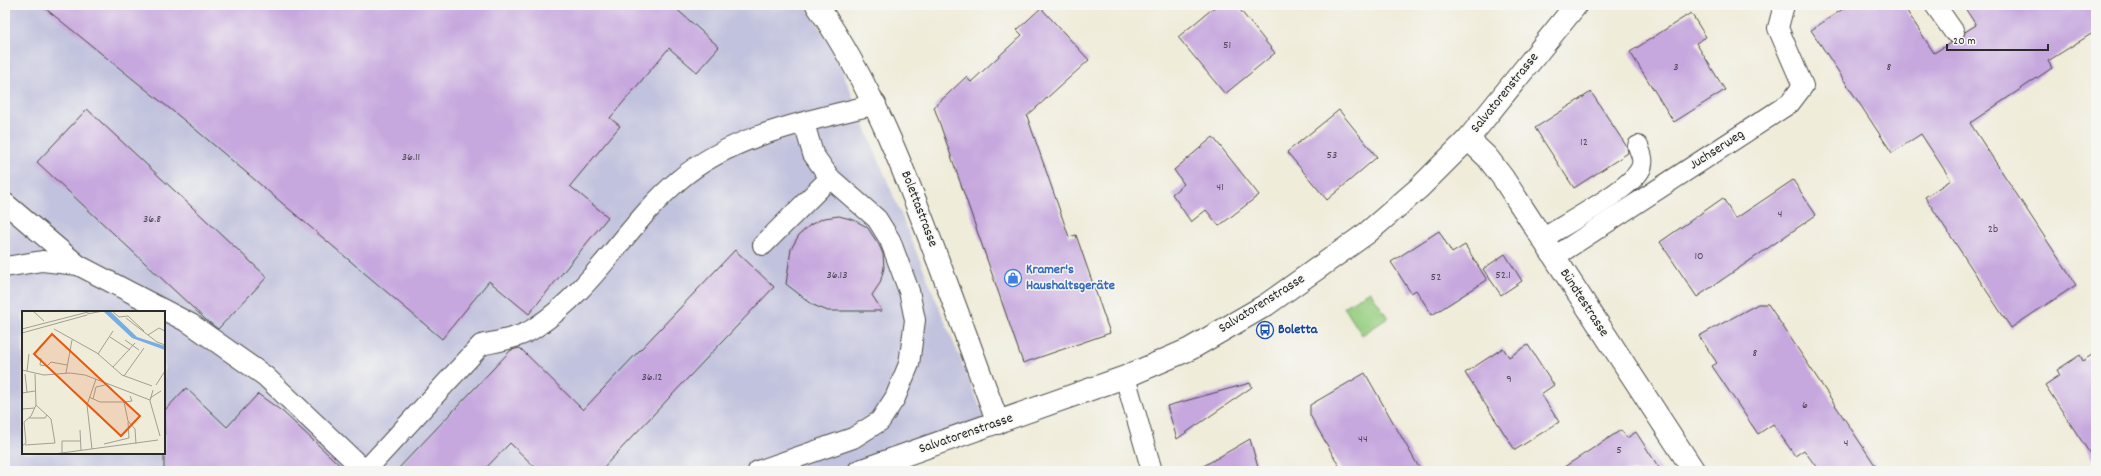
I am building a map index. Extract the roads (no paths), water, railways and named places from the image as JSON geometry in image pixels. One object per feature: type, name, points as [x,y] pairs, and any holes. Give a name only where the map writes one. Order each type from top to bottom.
[{"type":"street","name":"Bolettastrasse","points":[[817,5],[844,44],[876,104],[906,175],[998,423]]},
{"type":"street","name":"Salvatorenstrasse","points":[[859,471],[1125,377],[1190,349],[1266,305],[1367,234],[1419,188],[1468,139],[1576,5]]},
{"type":"street","name":"Bündtestrasse","points":[[1468,139],[1487,157],[1503,178],[1694,471]]},
{"type":"lane","name":"Juchserweg","points":[[1554,257],[1790,103],[1803,86],[1778,28],[1784,5]]},
{"type":"lane","points":[[1935,5],[1954,32]]},
{"type":"lane","points":[[5,203],[78,265],[191,324],[258,372],[364,471],[482,345],[503,340],[535,328],[575,295],[642,217],[679,179],[720,153],[774,131],[876,104]]},
{"type":"lane","points":[[758,471],[854,438],[880,421],[895,398],[909,364],[915,320],[909,291],[890,240],[877,219],[830,178],[813,154],[804,123]]},
{"type":"lane","points":[[1542,239],[1622,188],[1635,176],[1641,169],[1643,158],[1638,146]]},
{"type":"lane","points":[[763,245],[830,178]]},
{"type":"lane","points":[[5,268],[42,261],[78,265]]},
{"type":"lane","points":[[1125,377],[1152,471]]},
{"type":"place","name":"Kramer's Haushaltsgeräte","points":[[1013,278]]},
{"type":"place","name":"Boletta","points":[[1265,330]]}]
